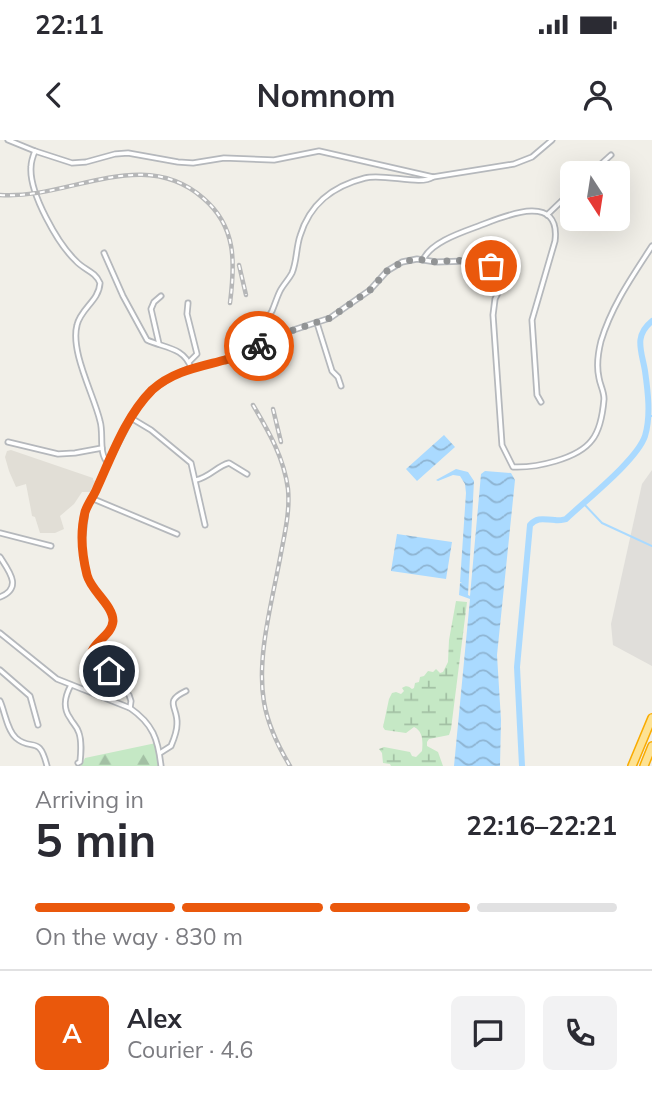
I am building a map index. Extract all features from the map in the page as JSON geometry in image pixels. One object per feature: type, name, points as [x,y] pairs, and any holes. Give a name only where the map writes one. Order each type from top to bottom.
[{"type":"highway","points":[[632,766],[652,718]]},
{"type":"highway","points":[[644,766],[652,746]]},
{"type":"street","points":[[8,140],[66,162],[79,163],[128,153],[193,163],[224,158],[274,160],[324,151],[433,177]]},
{"type":"street","points":[[242,356],[271,312],[292,272],[304,225],[326,195],[345,183],[369,176],[424,181],[433,177],[514,164],[532,157],[552,140]]},
{"type":"street","points":[[35,151],[30,170],[39,206],[72,257],[95,274],[100,283],[98,293],[78,321],[76,330],[80,361],[101,423],[102,449],[108,463]]},
{"type":"street","points":[[604,161],[611,155]]},
{"type":"street","points":[[547,215],[560,203]]},
{"type":"street","points":[[423,260],[428,252],[447,240],[508,215],[528,210],[547,215],[554,225],[556,236],[532,320],[537,395],[541,402]]},
{"type":"street","points":[[130,708],[129,695],[94,657],[92,651],[110,630],[113,620],[111,612],[89,581],[82,549],[85,514],[92,498],[131,418],[156,387],[191,368],[242,356],[272,337],[325,320],[370,290],[393,266],[410,260],[467,261],[491,266],[505,273],[494,302],[493,324],[502,445],[513,467],[556,461],[579,450],[593,438],[598,429],[604,400],[597,369],[601,341],[616,302],[652,246]]},
{"type":"street","points":[[104,253],[145,338],[182,354],[191,368]]},
{"type":"street","points":[[159,344],[151,309],[161,296]]},
{"type":"street","points":[[188,303],[187,314],[197,354],[189,362]]},
{"type":"street","points":[[317,323],[332,371],[341,386]]},
{"type":"street","points":[[131,418],[189,460],[205,525]]},
{"type":"street","points":[[8,442],[58,454],[102,449]]},
{"type":"street","points":[[196,480],[229,463],[247,474]]},
{"type":"street","points":[[92,498],[177,534]]},
{"type":"street","points":[[0,533],[51,546]]},
{"type":"street","points":[[0,557],[13,582],[10,591],[0,597]]},
{"type":"street","points":[[0,633],[54,677],[130,708],[139,715],[156,738],[161,766]]},
{"type":"street","points":[[0,670],[30,696],[38,725]]},
{"type":"street","points":[[71,685],[65,704],[70,719],[76,724],[80,734],[81,751],[78,763]]},
{"type":"street","points":[[160,753],[171,746],[177,727],[172,702],[186,691]]},
{"type":"street","points":[[0,701],[14,736],[20,741],[41,748],[47,766]]},
{"type":"shaded area","points":[[11,450],[93,478],[95,481],[90,492],[82,492],[74,504],[60,516],[64,529],[55,533],[40,533],[35,517],[32,516],[26,484],[16,487],[9,471],[5,457],[7,451]]},
{"type":"shaded area","points":[[652,470],[652,666],[613,645],[611,624],[642,484]]},
{"type":"green space","points":[[456,601],[467,602],[451,729],[449,735],[429,739],[427,742],[427,746],[438,752],[443,766],[391,766],[383,763],[379,749],[384,747],[410,752],[416,757],[422,751],[422,737],[414,727],[406,733],[385,730],[383,727],[389,699],[392,693],[401,694],[403,687],[414,688],[415,683],[428,671],[433,672],[436,669],[440,673],[443,672],[448,662]]},
{"type":"green space","points":[[156,743],[159,766],[81,766],[85,758]]},
{"type":"water","points":[[444,435],[455,447],[417,481],[406,469]]},
{"type":"water","points":[[456,469],[468,472],[474,481],[470,596],[481,474],[485,471],[511,473],[515,480],[497,655],[501,720],[500,766],[454,766],[470,599],[459,595],[462,582],[466,493],[460,476],[453,475],[436,480]]},
{"type":"water","points":[[397,534],[452,542],[446,579],[391,571]]},
{"type":"waterway","points":[[522,766],[517,667],[530,525],[539,519],[566,519],[622,468],[640,446],[647,428],[648,412],[641,338],[642,332],[652,321]]},
{"type":"waterway","points":[[583,503],[602,523],[652,546]]},
{"type":"railway","points":[[0,195],[26,194],[130,175],[155,176],[180,183],[214,209],[228,233],[233,260],[230,303]]},
{"type":"railway","points":[[239,265],[246,295]]},
{"type":"railway","points":[[253,405],[279,456],[288,489],[287,521],[264,647],[262,685],[271,728],[290,766]]},
{"type":"railway","points":[[273,409],[281,442]]},
{"type":"way so far","points":[[259,346],[272,337],[330,318],[370,290],[387,271],[402,262],[417,259],[436,262],[456,260],[491,266]]},
{"type":"route","points":[[109,671],[94,657],[92,651],[110,630],[113,620],[111,612],[89,581],[83,559],[85,514],[89,503],[134,413],[156,387],[186,370],[247,354],[259,346]]}]
